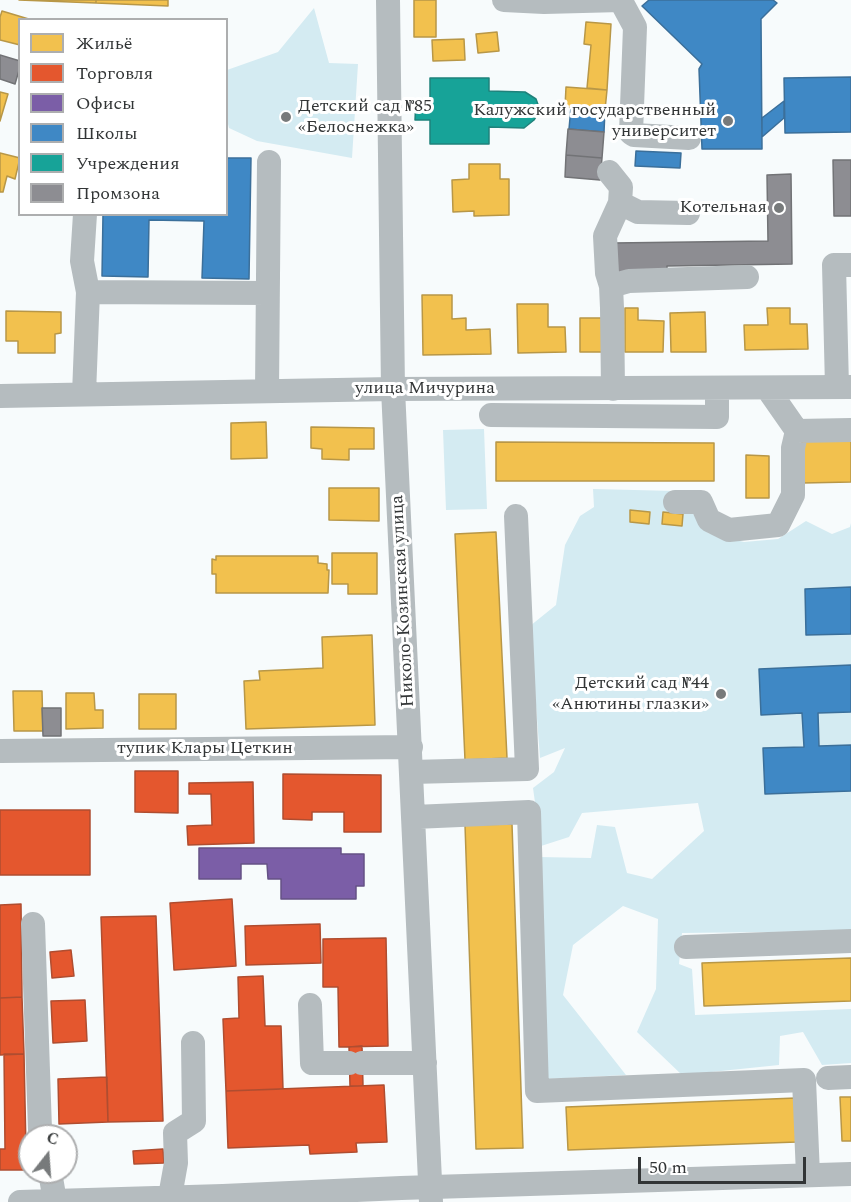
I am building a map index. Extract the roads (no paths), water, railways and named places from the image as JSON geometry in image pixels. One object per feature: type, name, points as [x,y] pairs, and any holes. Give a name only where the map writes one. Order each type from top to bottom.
[{"type":"street","name":"Николо-Козинская улица","points":[[388,0],[393,388],[431,1195]]},
{"type":"street","points":[[504,0],[544,2],[621,0],[635,27],[631,133],[689,138]]},
{"type":"street","points":[[267,391],[269,162]]},
{"type":"street","points":[[609,172],[621,187],[620,203],[605,236],[607,273],[611,286],[613,389]]},
{"type":"street","points":[[620,203],[638,212],[688,213]]},
{"type":"street","points":[[84,394],[88,292],[82,261],[85,216]]},
{"type":"street","points":[[844,387],[834,265],[851,265]]},
{"type":"street","points":[[611,286],[629,281],[747,277]]},
{"type":"street","points":[[88,292],[267,293]]},
{"type":"street","name":"улица Мичурина","points":[[0,396],[393,388],[844,387]]},
{"type":"street","points":[[491,415],[717,417],[717,388]]},
{"type":"street","points":[[675,502],[701,502],[709,520],[729,530],[778,525],[793,495],[793,448],[797,431],[767,388]]},
{"type":"street","points":[[797,431],[851,430]]},
{"type":"street","points":[[412,772],[528,769],[516,516]]},
{"type":"street","name":"тупик Клары Цеткин","points":[[0,750],[411,747]]},
{"type":"street","points":[[414,817],[529,812],[537,1091],[804,1080],[808,1175]]},
{"type":"street","points":[[33,924],[40,1124]]},
{"type":"street","points":[[686,947],[851,941]]},
{"type":"street","points":[[310,1005],[312,1063],[425,1063]]},
{"type":"street","points":[[169,1200],[176,1163],[175,1133],[194,1121],[193,1043]]},
{"type":"street","points":[[20,1202],[605,1192],[808,1175],[851,1174]]},
{"type":"street","points":[[52,1184],[55,1201]]},
{"type":"place","name":"Детский сад №85 «Белоснежка»","points":[[286,117]]},
{"type":"place","name":"Калужский государственный университет","points":[[728,121]]},
{"type":"place","name":"Котельная","points":[[779,208]]},
{"type":"place","name":"Детский сад №44 «Анютины глазки»","points":[[721,694]]}]
